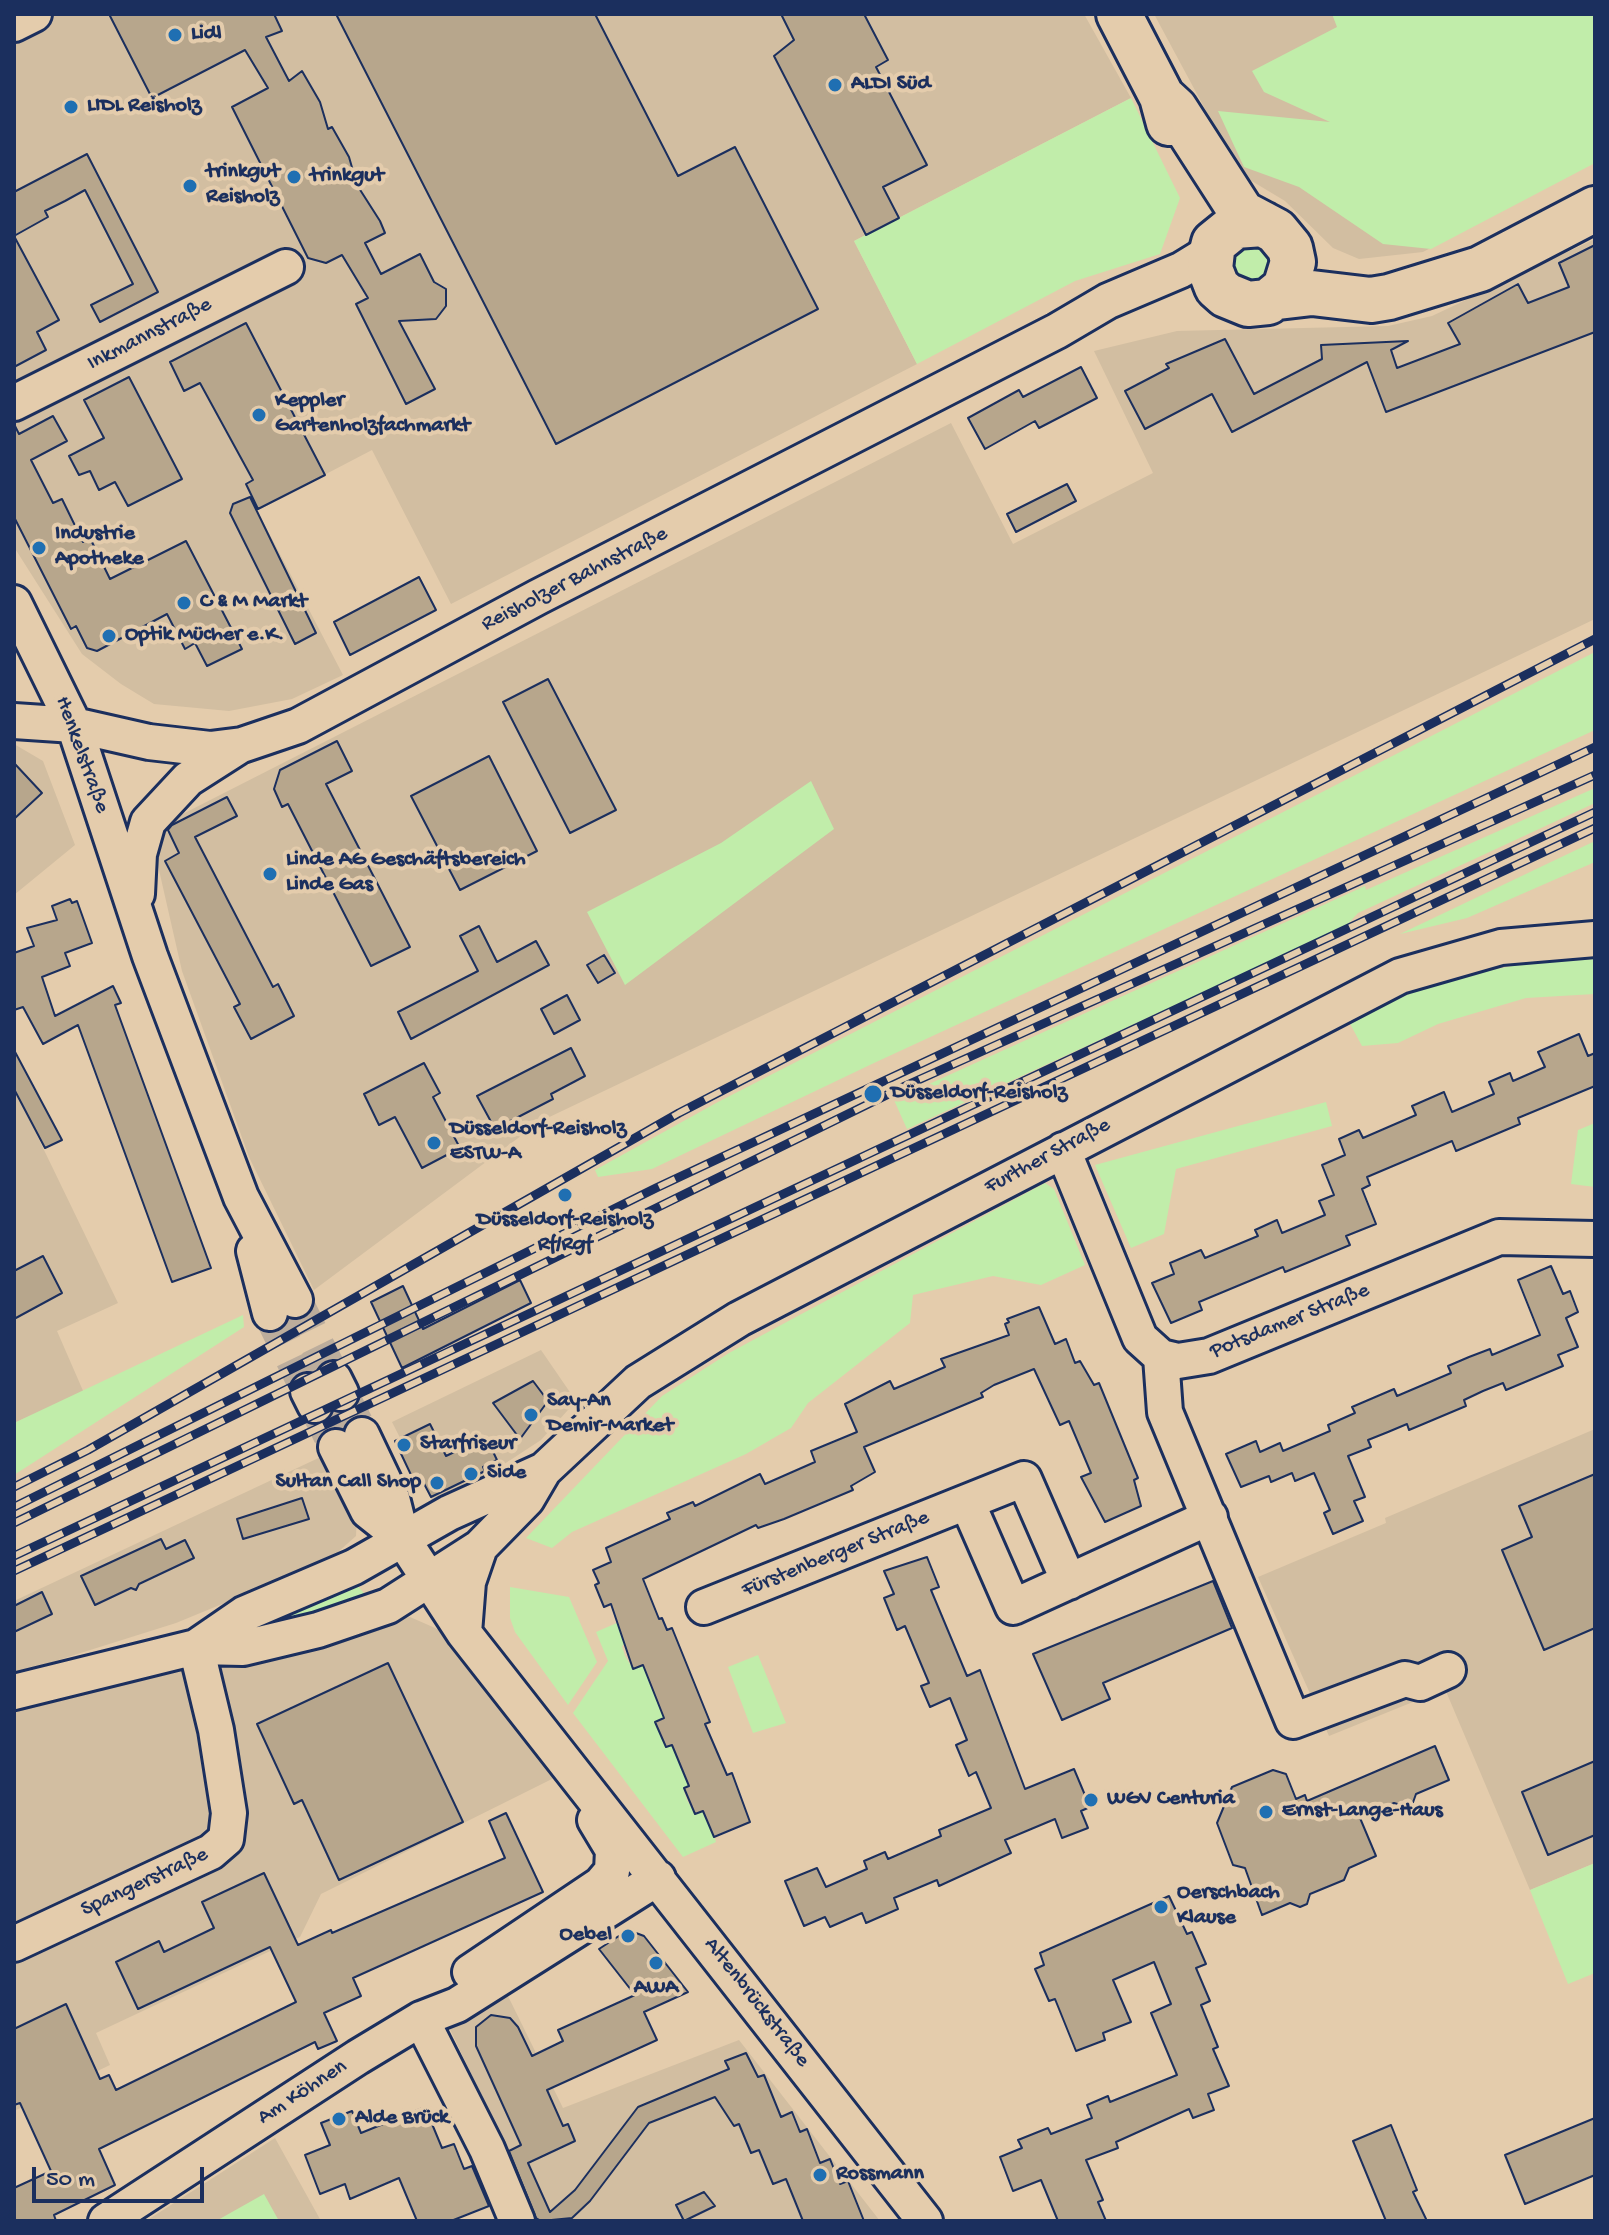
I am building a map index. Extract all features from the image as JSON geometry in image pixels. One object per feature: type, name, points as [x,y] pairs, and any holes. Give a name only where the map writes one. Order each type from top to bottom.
[{"type":"main road","points":[[1119,14],[1162,97],[1166,118],[1214,217],[1212,280],[1226,295]]},
{"type":"main road","points":[[1162,97],[1175,109],[1242,213],[1276,236],[1300,262],[1318,271],[1412,287]]},
{"type":"main road","name":"Reisholzer Bahnstraße","points":[[1226,295],[1248,304],[1312,293],[1371,300],[1389,297],[1412,287],[1480,269],[1595,209]]},
{"type":"main road","name":"Reisholzer Bahnstraße","points":[[1213,247],[1235,226],[1276,236]]},
{"type":"main road","points":[[1276,236],[1291,277],[1278,297]]},
{"type":"street","points":[[14,24],[34,14]]},
{"type":"street","name":"Reisholzer Bahnstraße","points":[[14,721],[74,725],[210,749],[242,745],[324,714],[538,597],[1057,331],[1108,301],[1191,265],[1213,247]]},
{"type":"street","name":"Inkmannstraße","points":[[14,403],[286,267]]},
{"type":"street","name":"Reisholzer Bahnstraße","points":[[1057,331],[1187,293],[1210,291],[1226,295]]},
{"type":"street","name":"Henkelstraße","points":[[14,603],[74,725],[136,911],[282,1307]]},
{"type":"street","name":"Henkelstraße","points":[[136,911],[139,854],[148,822],[188,779],[242,745]]},
{"type":"street","name":"Further Straße","points":[[428,1579],[480,1547],[527,1499],[544,1470],[638,1382],[739,1319],[1400,976],[1501,947],[1595,939]]},
{"type":"street","points":[[1063,1150],[1131,1322],[1146,1347],[1161,1357],[1165,1412],[1293,1721],[1405,1679],[1420,1683],[1448,1670]]},
{"type":"street","name":"Potsdamer Straße","points":[[1161,1357],[1178,1361],[1209,1356],[1499,1237],[1595,1239]]},
{"type":"street","points":[[196,1647],[244,1614],[354,1567],[402,1538],[392,1498],[349,1441]]},
{"type":"street","name":"Further Straße","points":[[402,1538],[544,1470]]},
{"type":"street","name":"Fürstenberger Straße","points":[[704,1607],[1024,1479],[1069,1582]]},
{"type":"street","points":[[967,1502],[1013,1607],[1210,1517]]},
{"type":"street","name":"Altenbrückstraße","points":[[402,1538],[464,1633],[925,2221]]},
{"type":"street","points":[[464,1633],[468,1582],[480,1547]]},
{"type":"street","points":[[14,1692],[196,1647],[243,1648],[318,1630],[388,1606],[428,1579]]},
{"type":"street","name":"Spangerstraße","points":[[14,1944],[211,1852],[226,1839],[229,1813],[216,1730],[196,1647]]},
{"type":"street","name":"Altenbrückstraße","points":[[587,1786],[594,1817],[613,1850],[612,1871],[601,1884]]},
{"type":"street","name":"Am Köhnen","points":[[106,2221],[421,2019],[457,2005],[658,1878]]},
{"type":"street","name":"Am Köhnen","points":[[421,2019],[445,1989],[601,1884]]},
{"type":"street","points":[[421,2019],[487,2149],[517,2221]]},
{"type":"shaded area","points":[[49,14],[1084,14],[1131,98],[854,241],[917,364],[451,604],[372,450],[257,510],[343,675],[292,699],[229,711],[154,704],[121,684],[82,654],[14,547],[14,31]]},
{"type":"shaded area","points":[[1154,14],[1595,14],[1486,218],[1423,252],[1359,259],[1333,248],[1285,201],[1240,174]]},
{"type":"shaded area","points":[[1595,239],[1595,619],[541,1121],[314,1290],[249,1157],[182,971],[154,848],[167,822],[951,423],[1013,544],[1153,473],[1094,351],[1177,331],[1388,326],[1432,316]]},
{"type":"shaded area","points":[[14,744],[43,761],[75,845],[14,895]]},
{"type":"shaded area","points":[[14,1088],[118,1303],[57,1331],[84,1393],[14,1423]]},
{"type":"shaded area","points":[[541,1350],[576,1401],[541,1440],[489,1474],[432,1501],[392,1422]]},
{"type":"shaded area","points":[[1595,1429],[1595,1863],[1530,1890],[1445,1689],[1329,1736],[1258,1577],[1386,1523],[1385,1518]]},
{"type":"shaded area","points":[[327,1454],[357,1514],[356,1536],[329,1560],[176,1623],[14,1674],[14,1601]]},
{"type":"shaded area","points":[[410,1617],[442,1631],[556,1777],[321,1894],[300,1937],[96,2033],[110,2065],[14,2111],[14,1704],[193,1660],[250,1656]]},
{"type":"shaded area","points":[[506,1992],[563,2108],[739,2040],[880,2221],[535,2221],[501,2138],[449,2027]]},
{"type":"shaded area","points":[[275,2138],[321,2221],[146,2221]]},
{"type":"green space","points":[[1332,14],[1595,14],[1595,163],[1431,249],[1383,244],[1299,187],[1244,167],[1218,111],[1330,122],[1264,92],[1252,71],[1337,27]]},
{"type":"green space","points":[[1131,98],[1180,198],[1160,254],[1075,281],[917,364],[854,241]]},
{"type":"green space","points":[[1244,238],[1272,250],[1269,281],[1238,285],[1226,257]]},
{"type":"green space","points":[[1595,652],[1595,730],[874,1063],[652,1169],[598,1177],[595,1170],[718,1102]]},
{"type":"green space","points":[[811,781],[834,829],[625,985],[587,912],[721,843]]},
{"type":"green space","points":[[1595,788],[1595,803],[1358,913],[1346,926],[907,1129],[894,1100],[1365,886],[1366,890]]},
{"type":"green space","points":[[1595,841],[1595,862],[1467,918],[1400,934]]},
{"type":"green space","points":[[1595,959],[1595,994],[1526,998],[1438,1024],[1398,1043],[1362,1046],[1348,1020],[1425,987],[1477,973],[1522,964]]},
{"type":"green space","points":[[1326,1102],[1332,1126],[1176,1169],[1164,1234],[1131,1248],[1095,1165]]},
{"type":"green space","points":[[1595,1123],[1595,1187],[1571,1184],[1578,1130]]},
{"type":"green space","points":[[1045,1183],[1054,1189],[1085,1265],[1041,1285],[993,1276],[913,1295],[910,1323],[808,1403],[791,1428],[746,1454],[572,1532],[552,1548],[526,1538],[662,1396],[729,1353]]},
{"type":"green space","points":[[243,1315],[244,1327],[14,1475],[14,1423]]},
{"type":"green space","points":[[351,1578],[368,1598],[234,1637]]},
{"type":"green space","points":[[510,1587],[569,1597],[597,1662],[568,1705],[515,1632],[510,1618]]},
{"type":"green space","points":[[619,1622],[629,1641],[622,1646],[625,1656],[633,1669],[644,1664],[667,1717],[655,1722],[666,1747],[673,1745],[689,1786],[684,1791],[687,1800],[695,1814],[706,1809],[716,1842],[683,1857],[573,1713],[608,1661],[596,1632]]},
{"type":"green space","points":[[758,1655],[786,1723],[753,1733],[728,1667]]},
{"type":"green space","points":[[1595,1863],[1595,1973],[1568,1984],[1530,1890]]},
{"type":"green space","points":[[264,2194],[279,2221],[216,2221]]},
{"type":"building","points":[[109,14],[274,14],[282,31],[266,37],[289,81],[302,71],[320,102],[328,129],[332,127],[349,157],[357,185],[385,233],[365,243],[381,274],[420,254],[434,282],[446,289],[446,306],[436,319],[399,321],[435,389],[406,404],[356,304],[368,298],[342,255],[326,263],[308,258],[232,107],[268,88],[245,50],[152,98]]},
{"type":"building","points":[[336,14],[595,14],[678,176],[735,147],[818,309],[556,444]]},
{"type":"building","points":[[781,14],[864,14],[888,60],[876,67],[927,165],[883,187],[899,218],[866,235],[774,56],[794,40]]},
{"type":"building","points":[[87,154],[158,292],[100,322],[91,305],[133,284],[85,190],[45,211],[48,217],[14,236],[14,192]]},
{"type":"building","points":[[14,236],[59,320],[37,332],[46,350],[14,367]]},
{"type":"building","points":[[1595,245],[1595,332],[1386,412],[1367,362],[1232,432],[1212,394],[1145,429],[1125,391],[1169,368],[1166,364],[1225,339],[1254,394],[1322,359],[1321,345],[1408,341],[1391,350],[1397,368],[1460,344],[1448,323],[1518,284],[1528,303],[1569,287],[1559,263]]},
{"type":"building","points":[[246,323],[325,475],[258,509],[246,484],[253,480],[200,383],[184,391],[170,362]]},
{"type":"building","points":[[1081,367],[1097,398],[1039,428],[1035,421],[985,449],[968,418],[1019,390],[1023,397]]},
{"type":"building","points":[[129,377],[182,479],[128,506],[115,482],[99,490],[90,471],[79,475],[69,456],[104,438],[84,400]]},
{"type":"building","points":[[53,416],[67,441],[31,460],[53,503],[62,499],[83,542],[89,536],[110,579],[186,541],[242,649],[207,666],[195,643],[185,649],[167,614],[97,651],[87,648],[76,626],[71,629],[14,517],[14,424],[19,434]]},
{"type":"building","points":[[1067,484],[1076,501],[1016,532],[1007,514]]},
{"type":"building","points":[[250,497],[316,633],[295,644],[230,513],[233,504]]},
{"type":"building","points":[[419,577],[436,610],[350,655],[334,622]]},
{"type":"building","points":[[548,679],[616,810],[570,833],[503,702]]},
{"type":"building","points":[[337,741],[352,771],[326,784],[410,947],[371,966],[288,804],[282,807],[274,789],[280,770]]},
{"type":"building","points":[[489,756],[537,851],[460,890],[411,796]]},
{"type":"building","points":[[14,763],[42,793],[14,819]]},
{"type":"building","points":[[227,797],[237,816],[195,837],[273,987],[278,984],[294,1016],[251,1039],[234,1007],[240,1004],[165,861],[179,853],[168,830],[172,825]]},
{"type":"building","points":[[70,899],[72,903],[77,901],[92,943],[65,953],[70,966],[42,977],[55,1016],[113,986],[121,1003],[115,1005],[211,1268],[172,1282],[78,1025],[43,1044],[23,1007],[14,1010],[14,953],[34,946],[27,928],[57,920],[52,906]]},
{"type":"building","points":[[479,926],[497,962],[536,941],[549,965],[411,1039],[398,1012],[478,971],[460,936]]},
{"type":"building","points":[[604,955],[615,973],[598,983],[587,965]]},
{"type":"building","points":[[567,995],[580,1020],[554,1034],[541,1009]]},
{"type":"building","points":[[1579,1034],[1588,1056],[1595,1053],[1595,1086],[1518,1118],[1520,1124],[1456,1151],[1452,1141],[1367,1177],[1370,1185],[1362,1189],[1376,1224],[1346,1236],[1350,1245],[1285,1272],[1283,1267],[1199,1302],[1202,1310],[1171,1323],[1152,1283],[1174,1274],[1170,1263],[1201,1250],[1205,1258],[1258,1236],[1255,1230],[1277,1220],[1282,1233],[1325,1215],[1319,1201],[1334,1195],[1322,1165],[1345,1155],[1339,1139],[1359,1130],[1363,1138],[1416,1115],[1412,1106],[1444,1092],[1452,1112],[1494,1094],[1489,1082],[1510,1073],[1513,1081],[1545,1067],[1538,1052]]},
{"type":"building","points":[[571,1048],[585,1076],[551,1094],[553,1099],[495,1129],[477,1096]]},
{"type":"building","points":[[14,1050],[62,1140],[45,1148],[14,1089]]},
{"type":"building","points":[[424,1063],[440,1093],[433,1097],[460,1148],[422,1168],[395,1117],[379,1125],[364,1094]]},
{"type":"building","points":[[43,1256],[62,1293],[14,1319],[14,1271]]},
{"type":"building","points":[[1551,1266],[1563,1294],[1570,1291],[1578,1312],[1566,1318],[1578,1347],[1558,1355],[1563,1366],[1506,1390],[1503,1383],[1483,1391],[1464,1400],[1466,1406],[1409,1430],[1407,1424],[1368,1440],[1371,1447],[1348,1456],[1365,1497],[1354,1501],[1363,1521],[1333,1534],[1324,1513],[1330,1510],[1314,1473],[1295,1481],[1292,1473],[1271,1482],[1269,1476],[1241,1487],[1226,1454],[1256,1441],[1260,1452],[1280,1443],[1283,1451],[1330,1431],[1328,1425],[1355,1413],[1352,1407],[1394,1389],[1397,1396],[1451,1373],[1448,1366],[1469,1357],[1490,1349],[1492,1355],[1540,1335],[1518,1280]]},
{"type":"building","points":[[520,1280],[531,1303],[402,1368],[371,1302],[403,1286],[423,1329]]},
{"type":"building","points":[[1039,1307],[1055,1344],[1066,1339],[1075,1363],[1080,1361],[1094,1385],[1099,1383],[1138,1478],[1134,1480],[1141,1506],[1105,1522],[1081,1477],[1091,1473],[1069,1421],[1060,1425],[1034,1369],[994,1385],[981,1393],[983,1397],[864,1447],[875,1472],[851,1486],[853,1490],[784,1519],[758,1528],[756,1525],[643,1579],[659,1619],[662,1618],[667,1630],[672,1628],[710,1722],[705,1724],[727,1775],[732,1773],[750,1822],[714,1837],[703,1811],[695,1814],[684,1788],[689,1786],[672,1745],[666,1747],[655,1722],[664,1718],[643,1665],[633,1669],[611,1604],[604,1607],[595,1585],[599,1583],[593,1570],[611,1562],[606,1548],[670,1519],[667,1513],[693,1502],[695,1506],[760,1474],[765,1484],[815,1462],[811,1451],[857,1432],[845,1404],[890,1381],[894,1389],[945,1367],[941,1359],[1009,1335],[1005,1324],[1009,1322],[1007,1319]]},
{"type":"building","points":[[533,1381],[548,1401],[520,1439],[493,1403]]},
{"type":"building","points":[[430,1424],[446,1456],[486,1437],[497,1460],[483,1467],[485,1471],[431,1497],[419,1474],[412,1477],[395,1441]]},
{"type":"building","points":[[1595,1474],[1595,1628],[1544,1650],[1502,1550],[1532,1537],[1519,1506]]},
{"type":"building","points":[[302,1498],[309,1519],[243,1539],[237,1519]]},
{"type":"building","points":[[161,1539],[166,1549],[185,1540],[194,1558],[139,1584],[136,1590],[131,1588],[95,1605],[81,1576]]},
{"type":"building","points":[[927,1557],[939,1587],[931,1590],[967,1676],[980,1670],[1025,1789],[1074,1769],[1090,1807],[1081,1811],[1088,1828],[1062,1838],[1055,1819],[1005,1840],[1011,1853],[939,1886],[937,1880],[894,1898],[898,1909],[866,1923],[862,1913],[830,1927],[825,1917],[804,1926],[785,1881],[817,1868],[826,1887],[867,1869],[864,1861],[885,1852],[888,1859],[941,1836],[939,1830],[991,1808],[976,1772],[969,1776],[956,1745],[967,1740],[950,1698],[930,1707],[921,1686],[929,1683],[905,1626],[897,1630],[884,1598],[894,1594],[884,1571]]},
{"type":"building","points":[[1213,1581],[1232,1628],[1103,1683],[1110,1699],[1062,1720],[1033,1654]]},
{"type":"building","points":[[42,1592],[52,1614],[14,1632],[14,1606]]},
{"type":"building","points":[[388,1663],[463,1822],[339,1880],[302,1800],[294,1804],[257,1724]]},
{"type":"building","points":[[1435,1746],[1449,1780],[1416,1794],[1411,1808],[1394,1803],[1360,1818],[1376,1856],[1349,1868],[1344,1880],[1310,1894],[1307,1904],[1300,1907],[1290,1903],[1262,1915],[1245,1868],[1233,1865],[1217,1823],[1232,1787],[1273,1770],[1286,1774],[1296,1799],[1305,1795],[1307,1801]]},
{"type":"building","points":[[1595,1761],[1595,1835],[1548,1855],[1522,1792]]},
{"type":"building","points":[[506,1813],[543,1892],[353,1978],[361,1996],[324,2013],[337,2041],[318,2049],[315,2042],[99,2149],[115,2185],[54,2215],[56,2221],[14,2221],[14,2188],[51,2171],[20,2103],[14,2105],[14,2029],[66,2004],[100,2079],[109,2075],[116,2090],[296,2002],[270,1947],[138,2009],[116,1962],[159,1941],[164,1952],[214,1928],[202,1902],[264,1873],[298,1945],[331,1930],[332,1933],[505,1858],[489,1821]]},
{"type":"building","points":[[1169,1896],[1187,1934],[1192,1932],[1206,1964],[1196,1968],[1210,2001],[1201,2005],[1218,2047],[1213,2049],[1229,2086],[1208,2094],[1214,2110],[1193,2118],[1189,2109],[1116,2142],[1118,2148],[1086,2160],[1103,2200],[1098,2202],[1106,2221],[1058,2221],[1041,2180],[1013,2191],[1000,2157],[1022,2148],[1018,2140],[1048,2128],[1051,2134],[1092,2118],[1087,2105],[1108,2096],[1110,2102],[1177,2075],[1151,2013],[1171,2004],[1154,1962],[1113,1980],[1131,2022],[1103,2033],[1105,2040],[1076,2051],[1055,1999],[1049,2001],[1035,1969],[1044,1965],[1040,1953]]},
{"type":"building","points":[[628,1930],[644,1936],[688,1992],[644,2012],[657,2040],[547,2090],[563,2126],[568,2124],[575,2141],[528,2163],[550,2212],[575,2190],[638,2107],[729,2069],[725,2061],[746,2053],[758,2077],[764,2075],[781,2117],[792,2112],[800,2132],[807,2129],[820,2163],[830,2159],[840,2184],[848,2181],[864,2221],[803,2221],[786,2179],[773,2184],[759,2150],[751,2153],[739,2124],[734,2126],[715,2097],[649,2123],[590,2201],[572,2218],[541,2221],[536,2218],[509,2151],[521,2145],[476,2046],[476,2027],[491,2015],[510,2018],[518,2027],[532,2056],[563,2041],[558,2030],[635,1995],[599,1949]]},
{"type":"building","points":[[425,2107],[442,2148],[454,2144],[464,2169],[472,2166],[489,2206],[451,2221],[417,2221],[399,2178],[350,2199],[345,2184],[320,2194],[305,2155],[330,2145],[321,2123],[352,2111],[361,2133]]},
{"type":"building","points":[[1595,2118],[1595,2175],[1525,2204],[1505,2155]]},
{"type":"building","points":[[1391,2125],[1417,2190],[1413,2192],[1427,2221],[1386,2221],[1353,2141]]},
{"type":"building","points":[[704,2192],[715,2206],[684,2221],[676,2205]]},
{"type":"tunnel","points":[[295,1300],[334,1379]]},
{"type":"tunnel","points":[[270,1313],[308,1391]]},
{"type":"tunnel","points":[[341,1393],[362,1435]]},
{"type":"tunnel","points":[[315,1405],[336,1447]]},
{"type":"railway","points":[[14,1487],[88,1450],[679,1113],[1595,639]]},
{"type":"railway","points":[[14,1507],[656,1188],[1595,747]]},
{"type":"railway","points":[[14,1523],[905,1086],[1595,775]]},
{"type":"railway","points":[[14,1556],[1595,812]]},
{"type":"railway","points":[[14,1571],[1595,828]]},
{"type":"place","name":"Lidl","points":[[175,35]]},
{"type":"place","name":"ALDI Süd","points":[[835,85]]},
{"type":"place","name":"LIDL Reisholz","points":[[71,107]]},
{"type":"place","name":"trinkgut","points":[[294,177]]},
{"type":"place","name":"trinkgut Reisholz","points":[[190,186]]},
{"type":"place","name":"Keppler Gartenholzfachmarkt","points":[[259,415]]},
{"type":"place","name":"Industrie Apotheke","points":[[39,548]]},
{"type":"place","name":"C & M Markt","points":[[184,603]]},
{"type":"place","name":"Optik Mücher e.K.","points":[[109,636]]},
{"type":"place","name":"Linde AG Geschäftsbereich Linde Gas","points":[[270,874]]},
{"type":"place","name":"Düsseldorf-Reisholz","points":[[873,1094]]},
{"type":"place","name":"Düsseldorf-Reisholz ESTW-A","points":[[434,1143]]},
{"type":"place","name":"Düsseldorf-Reisholz Rf/Rgf","points":[[565,1195]]},
{"type":"place","name":"Say-An Demir-Market","points":[[531,1415]]},
{"type":"place","name":"Starfriseur","points":[[404,1445]]},
{"type":"place","name":"Side","points":[[471,1474]]},
{"type":"place","name":"Sultan Call Shop","points":[[437,1483]]},
{"type":"place","name":"WGV Centuria","points":[[1091,1800]]},
{"type":"place","name":"Ernst-Lange-Haus","points":[[1266,1812]]},
{"type":"place","name":"Oerschbach Klause","points":[[1161,1907]]},
{"type":"place","name":"Oebel","points":[[628,1936]]},
{"type":"place","name":"AWA","points":[[656,1963]]},
{"type":"place","name":"Alde Brück","points":[[339,2119]]},
{"type":"place","name":"Rossmann","points":[[820,2175]]}]
